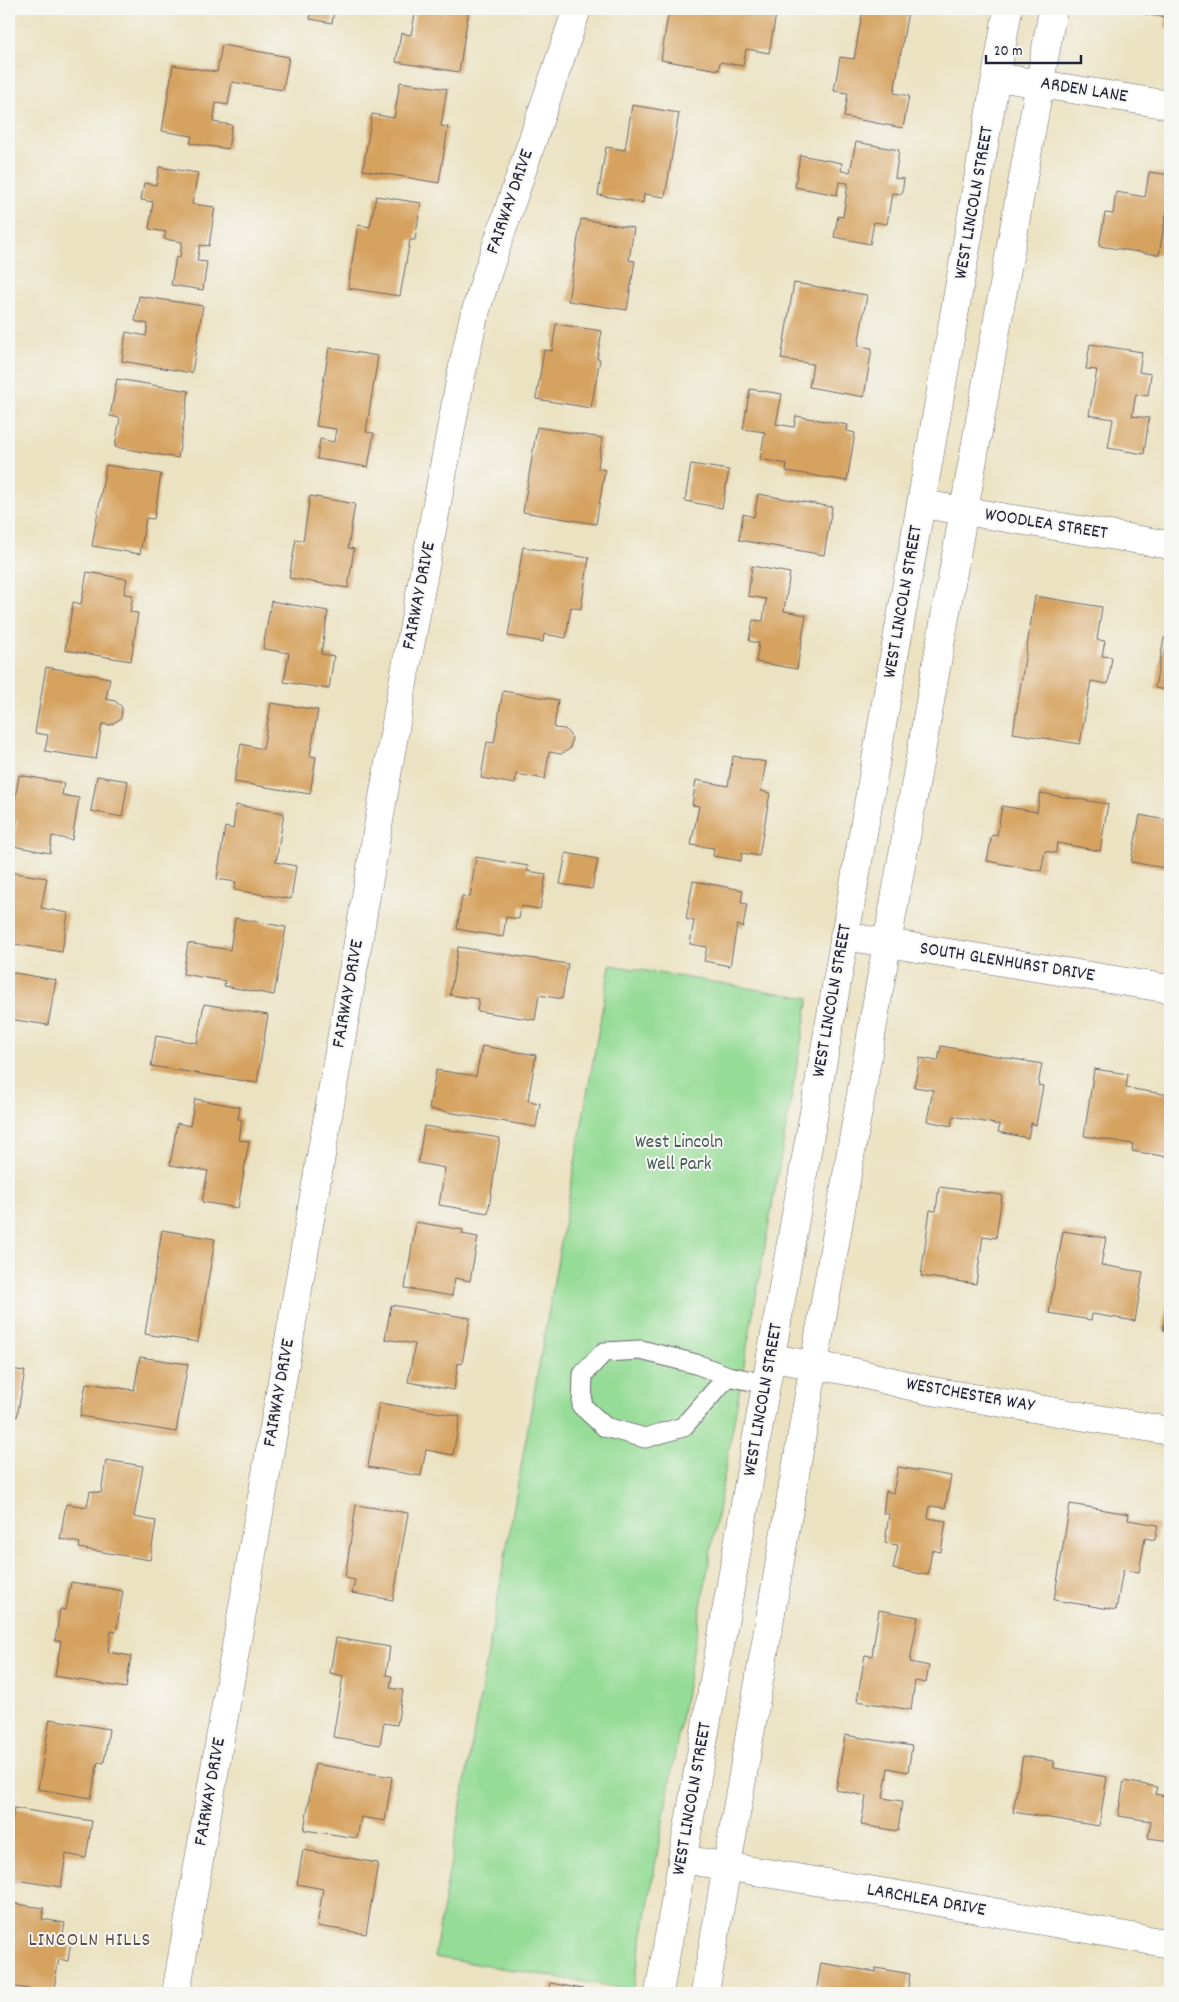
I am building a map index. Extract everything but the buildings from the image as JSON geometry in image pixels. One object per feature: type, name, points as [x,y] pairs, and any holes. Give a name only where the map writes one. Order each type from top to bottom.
[{"type":"street","name":"FAIRWAY DRIVE","points":[[176,1993],[398,713],[461,376],[473,320],[488,271],[577,9]]},
{"type":"street","name":"WEST LINCOLN STREET","points":[[659,1993],[844,936],[998,77],[1008,9]]},
{"type":"street","points":[[706,1993],[887,944],[1053,9]]},
{"type":"street","name":"ARDEN LANE","points":[[998,77],[1170,105]]},
{"type":"street","name":"WOODLEA STREET","points":[[922,504],[1170,546]]},
{"type":"street","name":"SOUTH GLENHURST DRIVE","points":[[844,936],[1170,989]]},
{"type":"street","name":"WESTCHESTER WAY","points":[[768,1371],[815,1366],[854,1372],[926,1390],[1170,1431]]},
{"type":"street","name":"LARCHLEA DRIVE","points":[[682,1859],[1170,1944]]},
{"type":"lane","points":[[728,1376],[683,1427],[645,1438],[605,1427],[582,1406],[583,1374],[604,1352],[640,1350],[696,1364],[728,1376],[768,1371]]},
{"type":"green space","name":"West Lincoln Well Park","points":[[610,965],[809,998],[633,1990],[434,1957]]},
{"type":"district","name":"LINCOLN HILLS","points":[[90,1941]]}]
